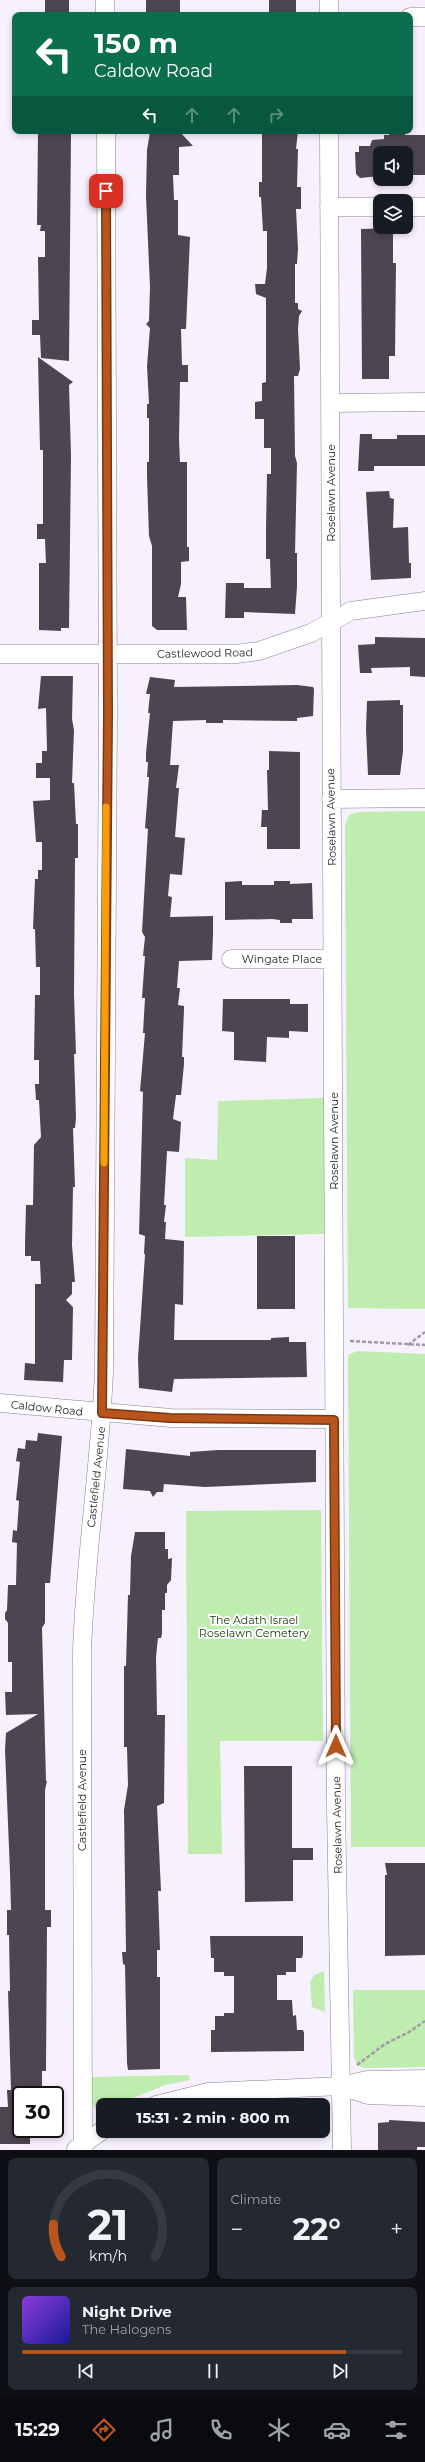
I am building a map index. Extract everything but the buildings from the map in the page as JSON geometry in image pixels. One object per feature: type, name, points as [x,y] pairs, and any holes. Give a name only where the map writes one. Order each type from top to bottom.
[{"type":"street","points":[[105,0],[105,12]]},
{"type":"street","points":[[329,0],[329,12]]},
{"type":"street","points":[[413,17],[425,17]]},
{"type":"street","name":"Castlefield Avenue","points":[[80,2148],[83,1603],[102,1413],[107,654],[106,134]]},
{"type":"street","name":"Roselawn Avenue","points":[[329,134],[336,1807],[342,2150]]},
{"type":"street","points":[[329,207],[373,207]]},
{"type":"street","points":[[413,207],[425,207]]},
{"type":"street","points":[[330,403],[425,402]]},
{"type":"street","name":"Castlewood Road","points":[[0,654],[236,654],[259,651],[331,623],[351,611],[425,601]]},
{"type":"street","points":[[331,799],[425,798]]},
{"type":"street","name":"Wingate Place","points":[[231,959],[332,959]]},
{"type":"street","name":"Caldow Road","points":[[0,1403],[170,1418],[334,1420]]},
{"type":"street","points":[[184,2098],[208,2092],[341,2086],[367,2080],[425,2079]]},
{"type":"street","points":[[341,2086],[368,2095],[425,2097]]},
{"type":"street","points":[[80,2148],[96,2135]]},
{"type":"path","points":[[408,1345],[425,1332]]},
{"type":"path","points":[[346,1341],[425,1345]]},
{"type":"path","points":[[355,2066],[385,2044],[409,2032],[425,2021]]},
{"type":"green space","points":[[425,811],[425,1309],[348,1308],[345,825],[349,815],[358,812]]},
{"type":"green space","points":[[324,1098],[324,1234],[185,1237],[185,1158],[217,1160],[218,1101]]},
{"type":"green space","points":[[357,1351],[425,1354],[425,1847],[351,1847],[348,1355]]},
{"type":"green space","name":"The Adath Israel Roselawn Cemetery","points":[[321,1510],[323,1741],[220,1741],[222,1854],[188,1854],[186,1511]]},
{"type":"green space","points":[[324,1971],[325,2012],[312,2007],[310,1982],[314,1975]]},
{"type":"green space","points":[[353,1990],[425,1990],[425,2067],[365,2068],[358,2066],[354,2058]]},
{"type":"green space","points":[[189,2075],[190,2080],[165,2085],[133,2098],[96,2098],[96,2110],[91,2101],[91,2077]]},
{"type":"slow traffic","points":[[104,1163],[106,807]]},
{"type":"route","points":[[106,191],[106,639],[108,714],[105,911],[104,1372],[102,1413],[170,1418],[334,1420],[336,1746]]}]
